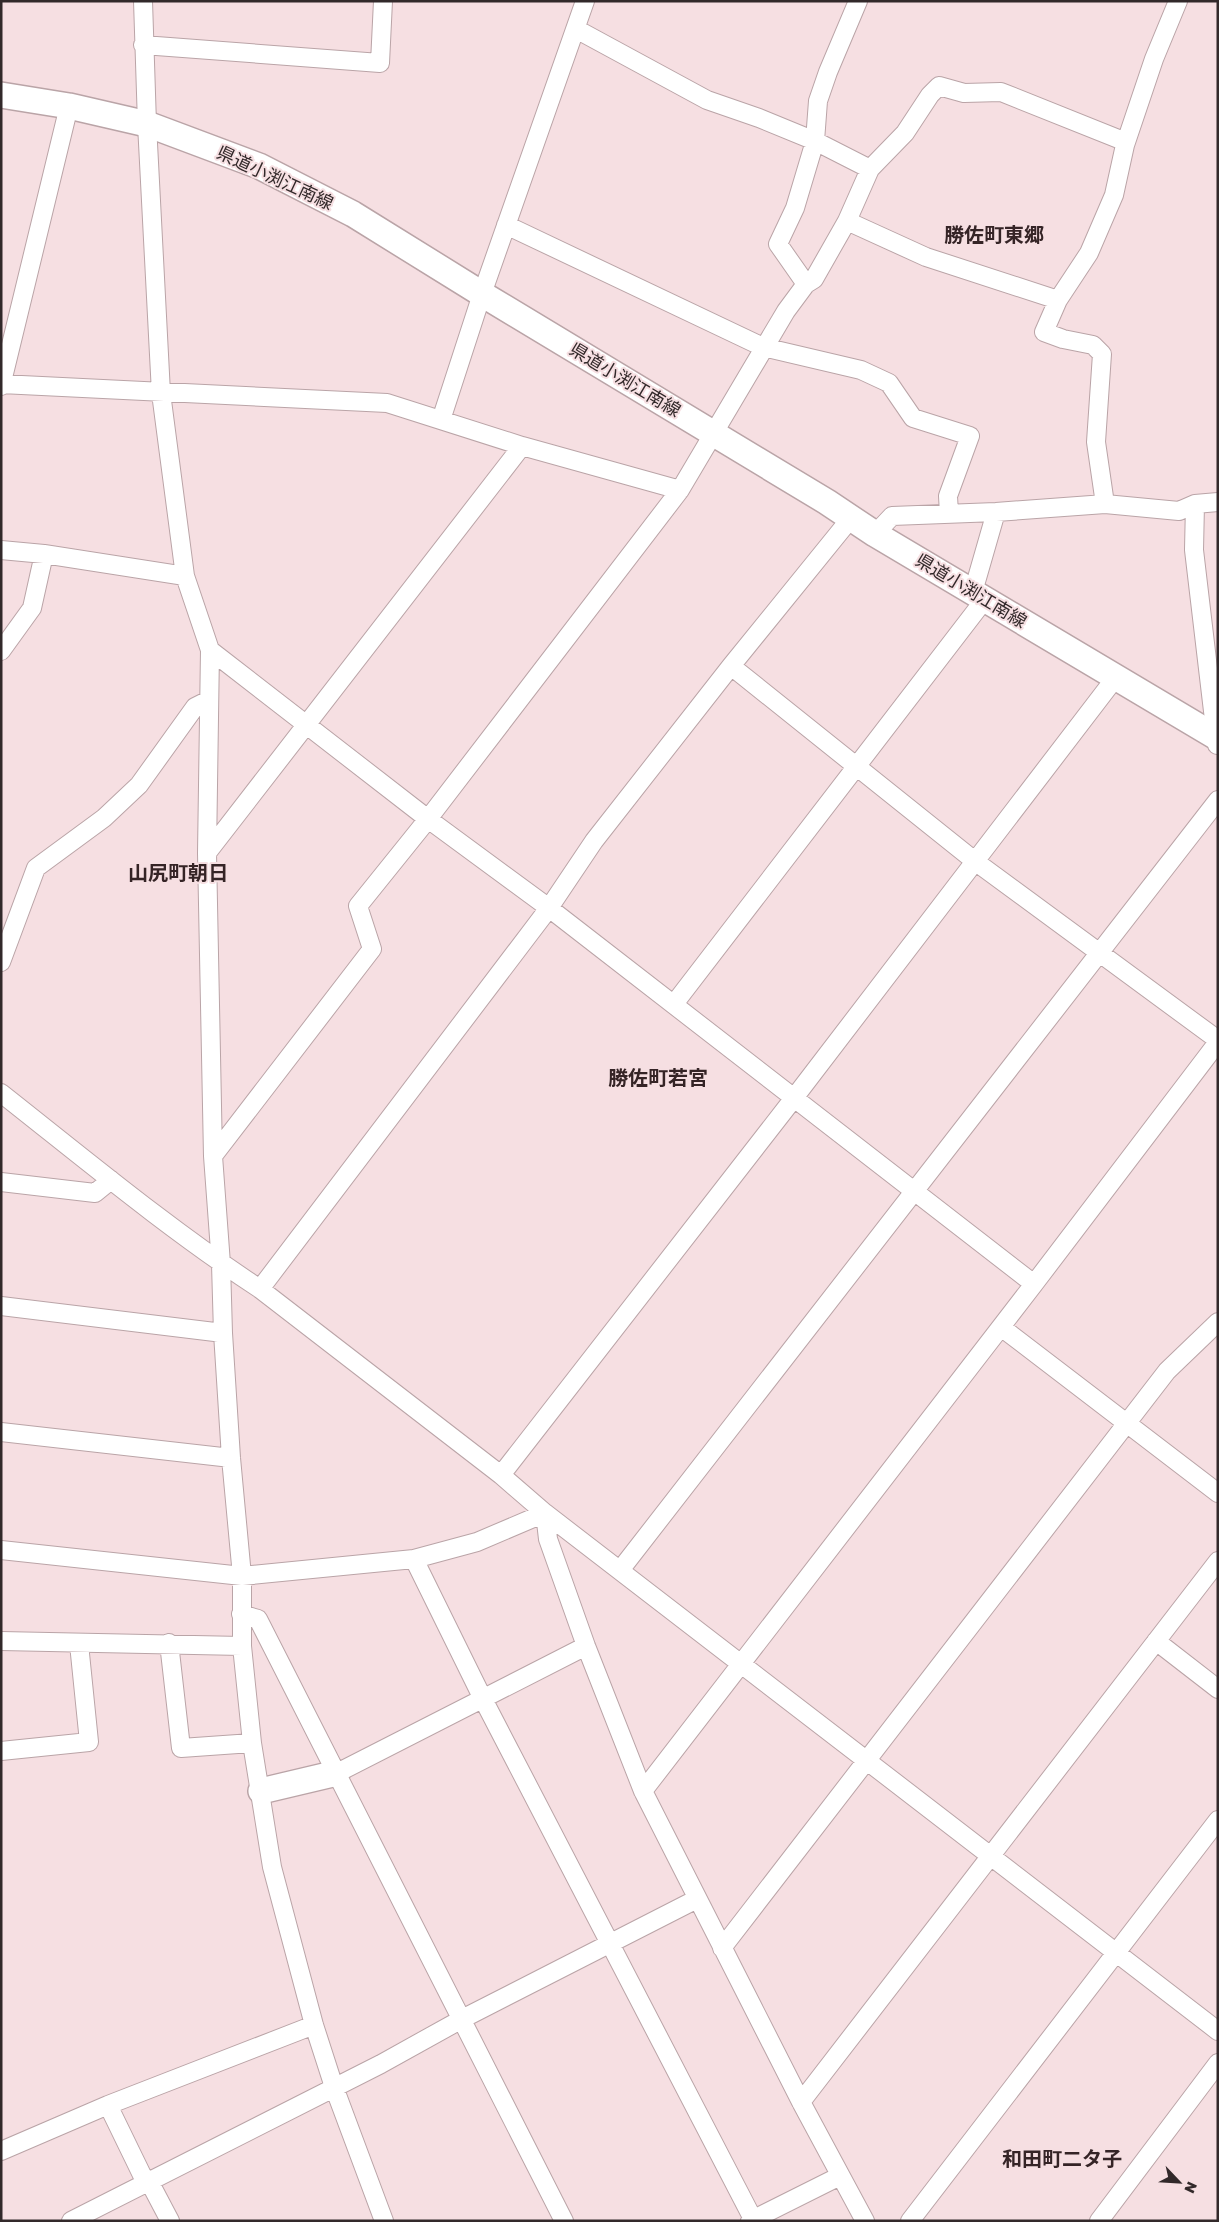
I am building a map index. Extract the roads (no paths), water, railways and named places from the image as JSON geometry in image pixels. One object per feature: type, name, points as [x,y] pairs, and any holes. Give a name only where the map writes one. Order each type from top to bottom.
[{"type":"main road","name":"県道小渕江南線","points":[[1,95],[68,106],[146,124],[259,166],[353,214],[1217,741]]},
{"type":"main road","points":[[261,1791],[337,1773]]},
{"type":"street","points":[[143,1],[146,124],[161,393],[185,576],[210,650],[207,853],[213,1156],[221,1264],[223,1333],[231,1458],[242,1576],[242,1646],[252,1743],[272,1867],[314,2025],[334,2087],[384,2221]]},
{"type":"street","points":[[143,45],[380,63],[383,1]]},
{"type":"street","points":[[441,420],[482,294],[585,1]]},
{"type":"street","points":[[806,284],[778,244],[795,208],[815,141],[818,101],[858,1]]},
{"type":"street","points":[[1105,504],[1096,442],[1102,354],[1093,346],[1063,339],[1044,332],[1058,300],[1089,253],[1114,195],[1126,142],[1154,59],[1178,1]]},
{"type":"street","points":[[576,29],[707,100],[759,118],[815,141],[870,168]]},
{"type":"street","points":[[213,1156],[372,949],[358,906],[428,819],[680,490],[786,310],[806,284],[814,279],[847,221],[870,168],[906,133],[930,95],[939,86],[964,93],[1001,92],[1126,142]]},
{"type":"street","points":[[68,106],[2,385],[387,403],[522,446],[680,490]]},
{"type":"street","points":[[847,221],[926,257],[1058,300]]},
{"type":"street","points":[[506,225],[763,347],[861,370],[889,383],[913,418],[970,436],[948,496],[950,513]]},
{"type":"street","points":[[207,853],[522,446]]},
{"type":"street","points":[[875,534],[892,516],[996,512],[1105,504],[1179,511],[1195,504],[1218,502]]},
{"type":"street","points":[[1195,504],[1194,550],[1217,741]]},
{"type":"street","points":[[674,1004],[856,766],[979,596],[996,512]]},
{"type":"street","points":[[260,1289],[549,908],[594,841],[731,666],[852,518]]},
{"type":"street","points":[[1,550],[44,554],[185,576]]},
{"type":"street","points":[[1,651],[32,608],[44,554]]},
{"type":"street","points":[[210,650],[428,819],[549,908],[674,1004],[1034,1284]]},
{"type":"street","points":[[643,1791],[1034,1284],[1218,1041],[976,862],[731,666]]},
{"type":"street","points":[[501,1475],[794,1098],[1116,678]]},
{"type":"street","points":[[1,962],[36,868],[104,818],[139,785],[195,707],[209,700]]},
{"type":"street","points":[[621,1570],[1218,800]]},
{"type":"street","points":[[1,1093],[221,1264],[260,1289],[867,1762],[1218,2031]]},
{"type":"street","points":[[1,1182],[95,1193],[111,1180]]},
{"type":"street","points":[[1,1306],[223,1333]]},
{"type":"street","points":[[722,1948],[1167,1371],[1218,1322]]},
{"type":"street","points":[[1001,1327],[1218,1493]]},
{"type":"street","points":[[1,1432],[231,1458]]},
{"type":"street","points":[[1,1550],[242,1576],[414,1559],[476,1542],[545,1512]]},
{"type":"street","points":[[545,1512],[548,1539],[586,1646],[643,1791],[801,2102],[865,2221]]},
{"type":"street","points":[[414,1559],[483,1699],[752,2220],[840,2176]]},
{"type":"street","points":[[801,2102],[989,1856],[1218,1562]]},
{"type":"street","points":[[241,1614],[258,1620],[564,2221]]},
{"type":"street","points":[[1,1640],[79,1644],[169,1643],[242,1646]]},
{"type":"street","points":[[1156,1641],[1218,1689]]},
{"type":"street","points":[[169,1643],[181,1748],[252,1743]]},
{"type":"street","points":[[1,1751],[89,1742],[79,1644]]},
{"type":"street","points":[[337,1773],[586,1646]]},
{"type":"street","points":[[910,2221],[1117,1954],[1218,1820]]},
{"type":"street","points":[[71,2221],[382,2064],[462,2019],[697,1898]]},
{"type":"street","points":[[1,2151],[108,2105],[314,2025]]},
{"type":"street","points":[[1099,2221],[1218,2063]]},
{"type":"street","points":[[108,2105],[142,2175],[150,2182],[170,2221]]},
{"type":"district","name":"勝佐町東郷","points":[[994,235]]},
{"type":"district","name":"山尻町朝日","points":[[178,873]]},
{"type":"district","name":"勝佐町若宮","points":[[658,1078]]},
{"type":"district","name":"和田町二タ子","points":[[1062,2159]]}]
